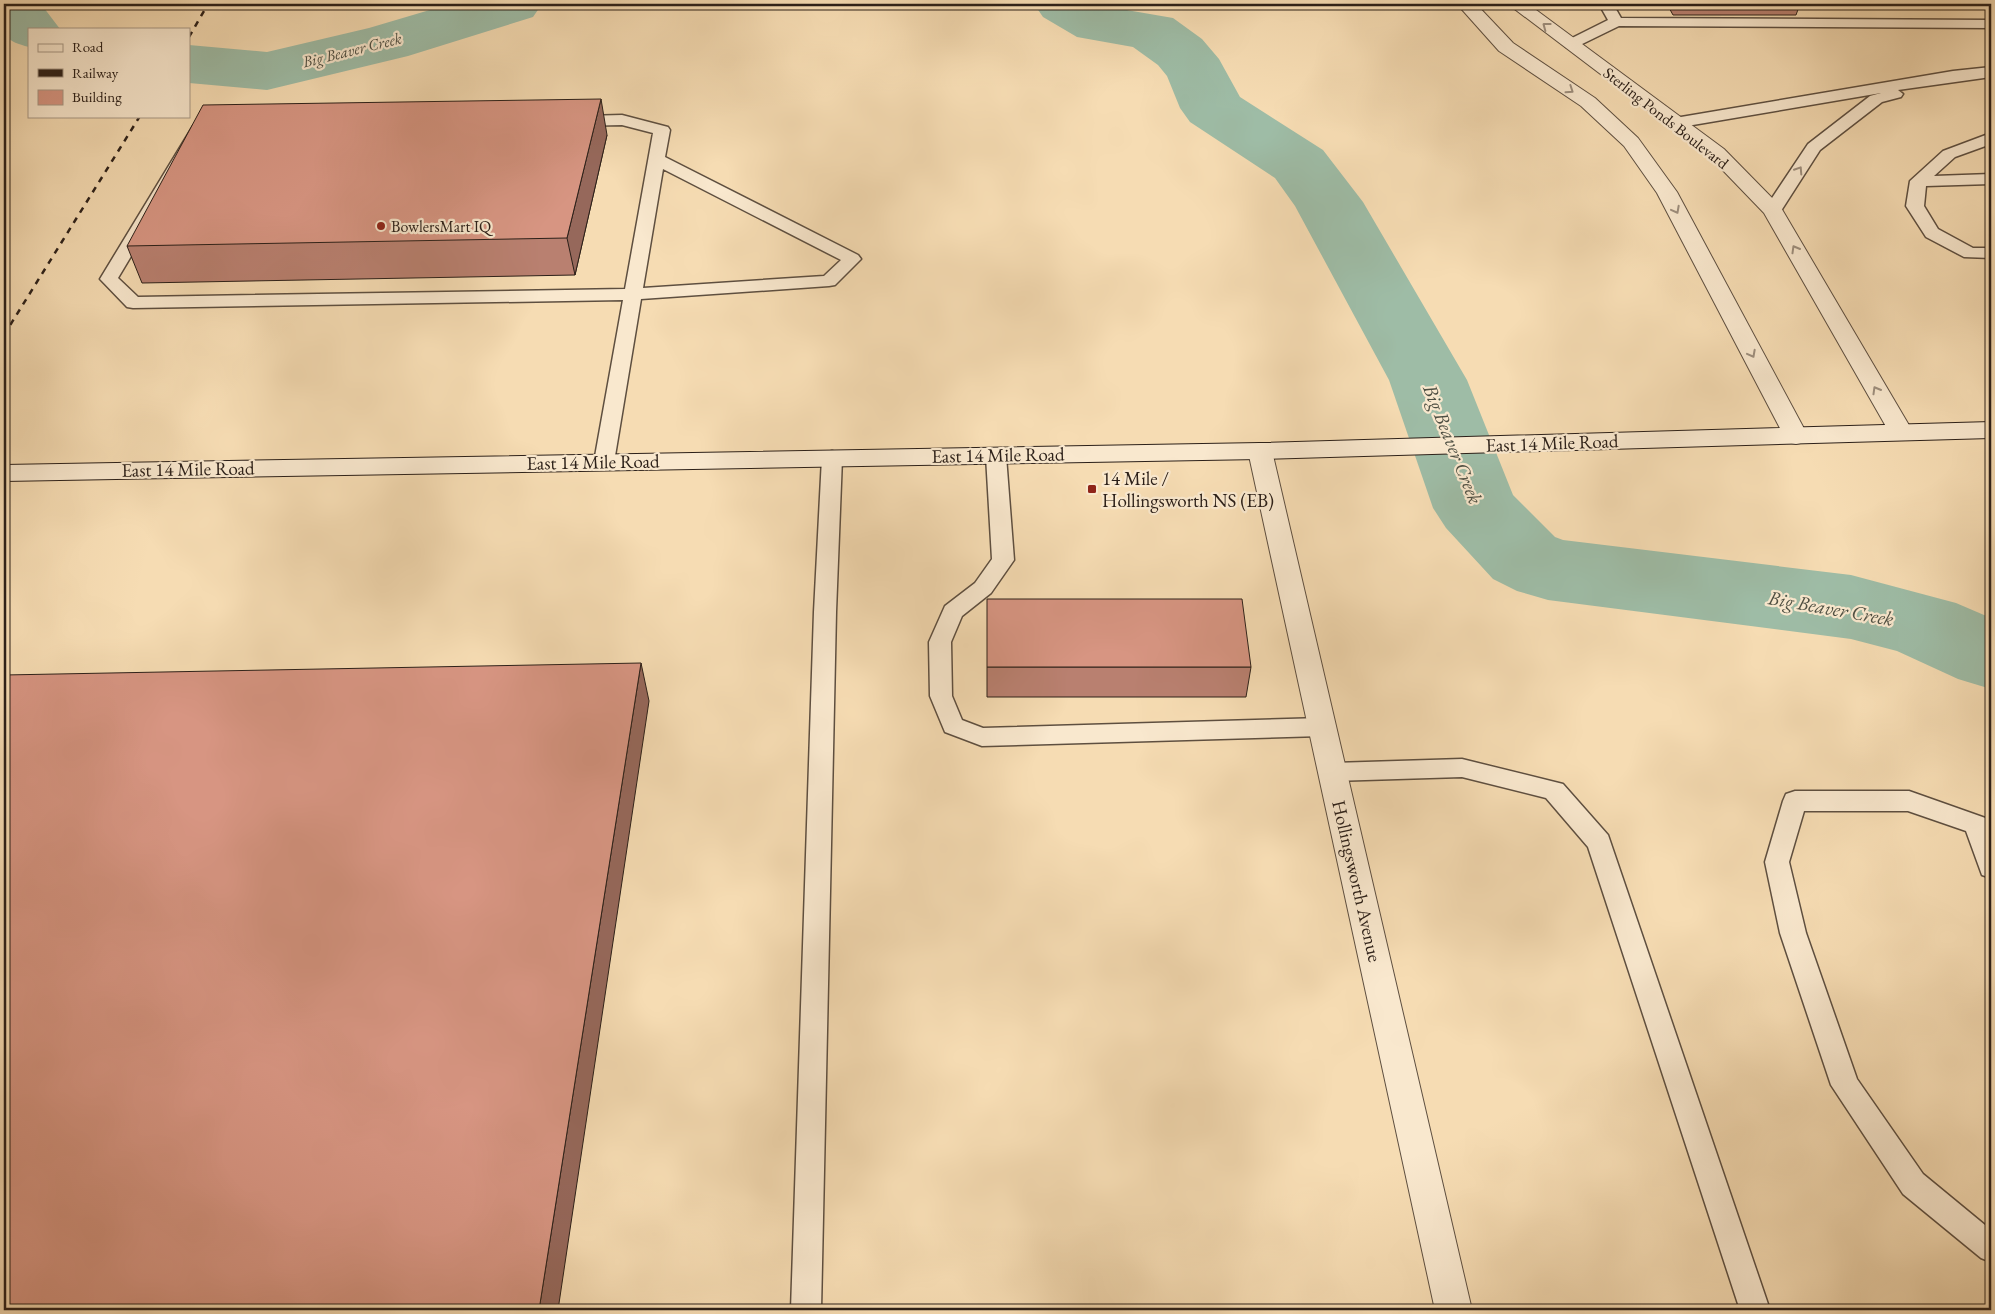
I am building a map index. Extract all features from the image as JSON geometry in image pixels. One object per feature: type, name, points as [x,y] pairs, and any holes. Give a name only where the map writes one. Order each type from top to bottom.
[{"type":"street","name":"Sterling Ponds Boulevard","points":[[1466,4],[1506,47],[1588,102],[1631,142],[1667,192],[1796,436]]},
{"type":"street","name":"Sterling Ponds Boulevard","points":[[1517,4],[1717,153],[1773,210],[1901,432]]},
{"type":"street","name":"East 14 Mile Road","points":[[4,473],[1260,451],[1991,430]]},
{"type":"street","name":"Hollingsworth Avenue","points":[[1260,451],[1454,1310]]},
{"type":"lane","points":[[1606,4],[1616,22]]},
{"type":"lane","points":[[1571,44],[1616,22],[1991,24]]},
{"type":"lane","points":[[1675,123],[1953,76],[1991,72]]},
{"type":"lane","points":[[1773,210],[1814,147],[1876,100],[1953,76]]},
{"type":"lane","points":[[604,462],[633,294],[658,159],[662,130],[622,120],[199,129],[109,279],[133,303],[633,294],[829,281],[852,259],[658,159]]},
{"type":"lane","points":[[1991,138],[1949,154],[1918,181],[1915,206],[1932,233],[1970,253],[1991,253]]},
{"type":"lane","points":[[1918,181],[1991,179]]},
{"type":"lane","points":[[996,456],[1003,560],[983,588],[954,612],[940,642],[941,696],[953,726],[982,737],[1322,727]]},
{"type":"lane","points":[[806,1310],[825,612],[832,458]]},
{"type":"lane","points":[[1333,772],[1462,768],[1554,791],[1599,842],[1755,1310]]},
{"type":"lane","points":[[1991,868],[1984,828],[1909,801],[1795,801],[1777,862],[1793,933],[1845,1085],[1913,1184],[1991,1248]]},
{"type":"building","points":[[601,99],[567,238],[127,246],[203,105]]},
{"type":"building","points":[[987,599],[1242,599],[1251,667],[987,667]]},
{"type":"building","points":[[641,663],[539,1310],[4,1310],[4,675]]},
{"type":"waterway","name":"Big Beaver Creek","points":[[9,4],[29,28]]},
{"type":"waterway","name":"Big Beaver Creek","points":[[190,64],[267,71],[386,43],[512,4]]},
{"type":"waterway","name":"Big Beaver Creek","points":[[1064,4],[1099,24],[1151,31],[1180,52],[1197,72],[1213,108],[1299,164],[1328,202],[1428,380],[1476,508],[1524,558],[1548,569],[1851,607],[1924,626],[1991,655]]},
{"type":"railway","points":[[190,35],[208,4]]},
{"type":"railway","points":[[4,335],[139,118]]},
{"type":"place","name":"BowlersMart IQ","points":[[381,226]]},
{"type":"place","name":"14 Mile / Hollingsworth NS (EB)","points":[[1092,489]]}]
